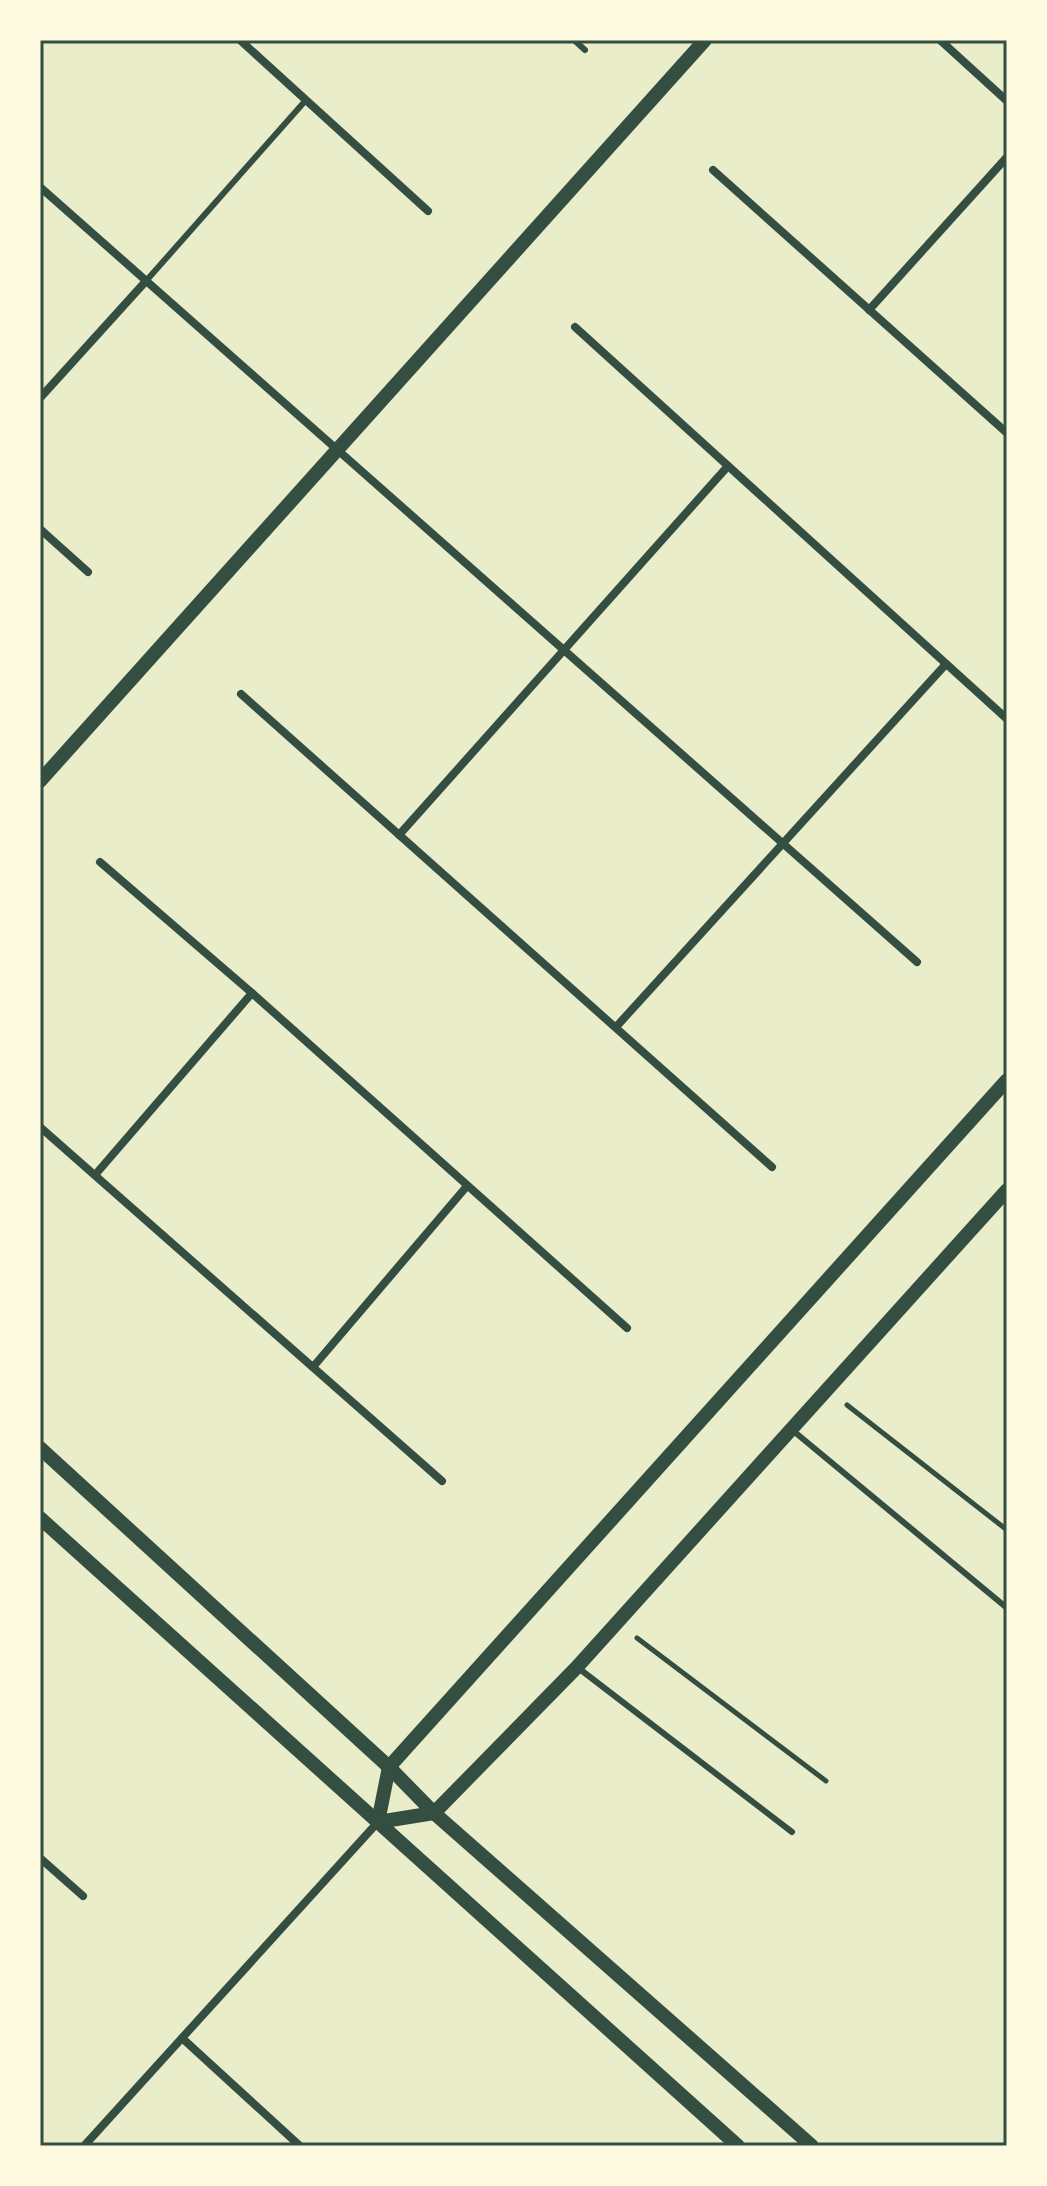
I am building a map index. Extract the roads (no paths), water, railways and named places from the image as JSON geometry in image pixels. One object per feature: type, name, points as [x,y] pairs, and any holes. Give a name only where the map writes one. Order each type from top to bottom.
[{"type":"street","points":[[240,40],[428,211]]},
{"type":"street","points":[[40,781],[705,40]]},
{"type":"street","points":[[940,40],[1007,101]]},
{"type":"street","points":[[869,310],[1007,157]]},
{"type":"street","points":[[713,170],[1007,433]]},
{"type":"street","points":[[40,187],[917,962]]},
{"type":"street","points":[[40,398],[146,281]]},
{"type":"street","points":[[575,327],[1007,719]]},
{"type":"street","points":[[399,835],[728,466]]},
{"type":"street","points":[[40,529],[88,572]]},
{"type":"street","points":[[616,1027],[946,664]]},
{"type":"street","points":[[241,694],[772,1167]]},
{"type":"street","points":[[100,862],[252,993],[627,1328]]},
{"type":"street","points":[[95,1175],[252,993]]},
{"type":"street","points":[[84,2146],[378,1822],[389,1767],[1007,1080]]},
{"type":"street","points":[[40,1127],[442,1481]]},
{"type":"street","points":[[313,1367],[467,1186]]},
{"type":"street","points":[[378,1822],[434,1813],[577,1667],[1007,1190]]},
{"type":"street","points":[[40,1448],[389,1767],[434,1813],[812,2146]]},
{"type":"street","points":[[40,1518],[738,2146]]},
{"type":"street","points":[[40,1858],[83,1896]]},
{"type":"street","points":[[182,2038],[300,2146]]},
{"type":"lane","points":[[574,40],[585,50]]},
{"type":"lane","points":[[146,281],[306,100]]},
{"type":"lane","points":[[791,1429],[1007,1608]]},
{"type":"lane","points":[[577,1667],[792,1832]]}]
